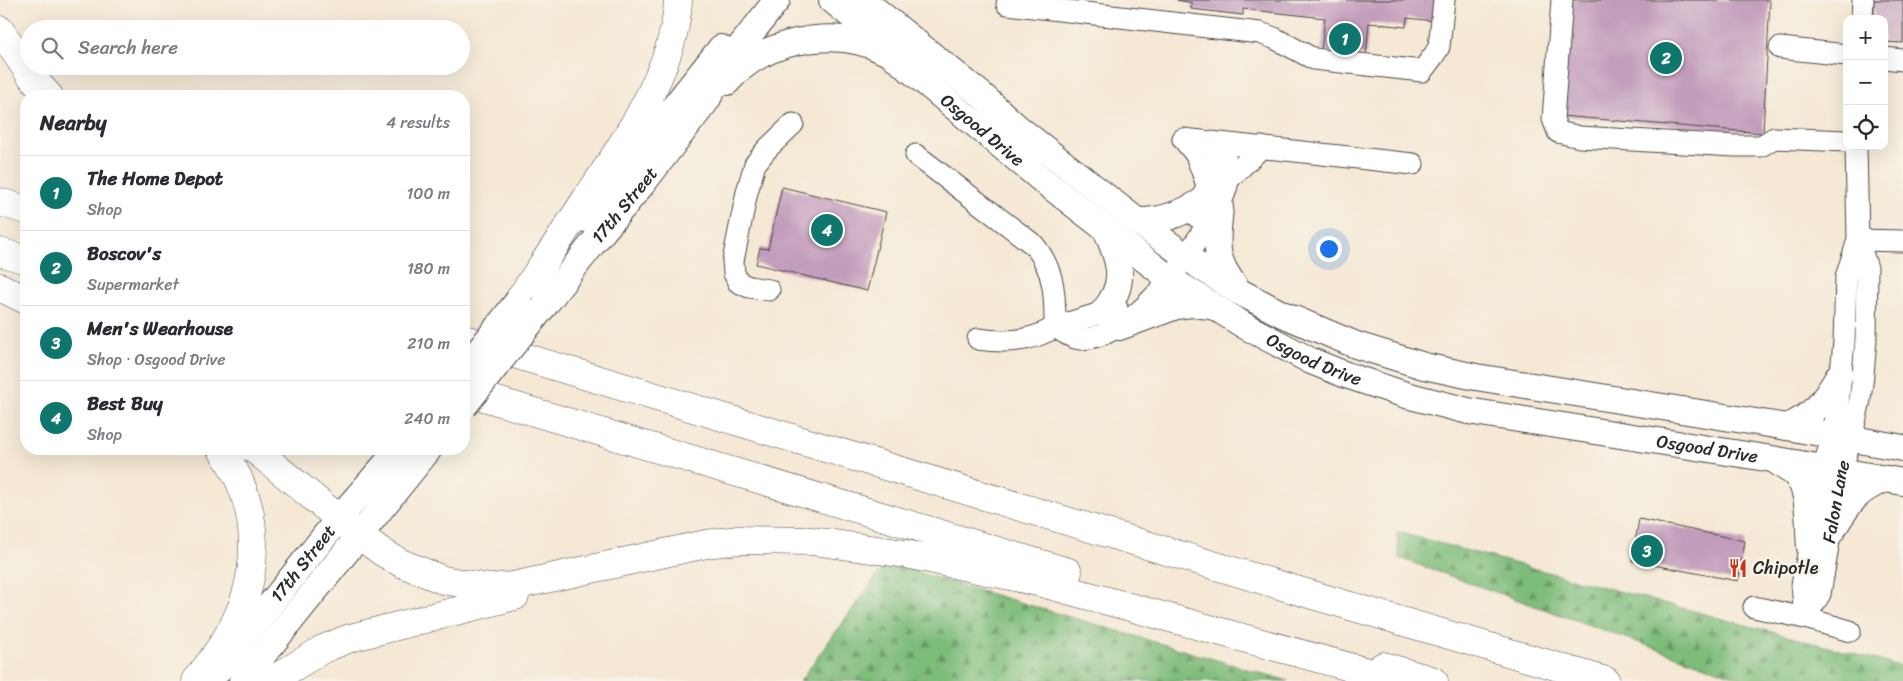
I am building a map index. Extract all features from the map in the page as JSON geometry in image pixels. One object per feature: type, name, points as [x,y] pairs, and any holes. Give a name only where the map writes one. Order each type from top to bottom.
[{"type":"highway","points":[[531,304],[627,138],[649,96],[667,54],[678,0]]},
{"type":"highway","points":[[0,30],[20,60]]},
{"type":"highway","points":[[30,75],[44,90]]},
{"type":"highway","points":[[0,202],[20,208]]},
{"type":"highway","points":[[0,252],[20,258]]},
{"type":"highway","points":[[0,287],[20,297]]},
{"type":"highway","points":[[470,326],[640,391]]},
{"type":"highway","points":[[470,341],[1308,594],[1606,681]]},
{"type":"highway","points":[[470,393],[1434,681]]},
{"type":"highway","points":[[196,681],[228,636],[249,588],[253,559],[254,536],[248,502],[235,469],[225,455]]},
{"type":"highway","points":[[261,455],[382,552],[421,573],[442,580],[489,588],[530,583],[690,547],[738,540],[813,541],[888,551],[1038,582],[1401,681]]},
{"type":"highway","points":[[271,681],[323,649],[350,638],[540,589],[644,557]]},
{"type":"main road","name":"17th Street","points":[[470,397],[616,181],[758,0]]},
{"type":"main road","name":"17th Street","points":[[470,364],[594,242],[643,183],[707,100],[722,70],[777,0]]},
{"type":"main road","name":"Osgood Drive","points":[[832,0],[865,27],[896,58],[1041,179],[1164,275],[1212,306],[1311,361],[1406,395],[1468,411],[1772,458],[1895,480]]},
{"type":"main road","name":"Osgood Drive","points":[[863,0],[979,93],[1018,128],[1181,253],[1238,291],[1322,332],[1424,366],[1903,448]]},
{"type":"main road","points":[[707,100],[740,68],[787,45],[803,41],[839,39],[879,48],[896,58]]},
{"type":"main road","points":[[1137,221],[1152,222],[1162,220],[1186,211],[1210,198],[1217,251],[1224,272],[1238,291]]},
{"type":"main road","points":[[1104,228],[1120,266],[1120,280],[1112,302],[1111,320],[1176,306],[1191,304],[1212,306]]},
{"type":"main road","points":[[1787,427],[1812,413],[1826,398],[1840,374]]},
{"type":"main road","name":"17th Street","points":[[242,681],[349,526],[395,455]]},
{"type":"main road","name":"17th Street","points":[[209,681],[349,526],[423,455]]},
{"type":"main road","points":[[1772,458],[1796,474],[1802,485],[1808,510],[1810,547]]},
{"type":"main road","points":[[1831,532],[1850,502],[1860,492],[1870,485],[1895,480]]},
{"type":"street","points":[[1007,4],[1260,34],[1274,38],[1314,59],[1422,71],[1439,46],[1444,0]]},
{"type":"street","points":[[1562,0],[1553,119],[1558,132],[1580,137],[1734,146],[1761,146],[1774,138],[1843,141]]},
{"type":"street","points":[[1862,15],[1863,0]]},
{"type":"street","points":[[1780,48],[1843,55]]},
{"type":"street","points":[[1888,58],[1903,60]]},
{"type":"street","points":[[769,290],[742,285],[738,282],[734,273],[733,261],[747,192],[755,164],[767,149],[793,124]]},
{"type":"street","points":[[1210,198],[1196,155],[1183,139],[1413,164]]},
{"type":"street","points":[[1221,144],[1229,179]]},
{"type":"street","points":[[1210,198],[1215,160],[1221,144]]},
{"type":"street","points":[[1055,327],[1080,340],[1097,336],[1111,320],[1118,308],[1131,301],[1146,287],[1164,275],[1181,253],[1197,218],[1210,198],[1262,148]]},
{"type":"street","points":[[1856,150],[1858,240],[1903,241]]},
{"type":"street","points":[[916,155],[1034,246],[1039,252],[1050,271],[1054,289],[1055,327]]},
{"type":"street","name":"Falon Lane","points":[[1842,437],[1838,404],[1844,342],[1846,277],[1858,240]]},
{"type":"street","name":"Falon Lane","points":[[1805,618],[1802,585],[1810,547],[1842,437],[1860,400],[1866,339],[1867,268],[1858,240]]},
{"type":"street","points":[[978,339],[998,342],[1025,340],[1043,335],[1055,327]]},
{"type":"street","name":"Falon Lane","points":[[1805,618],[1820,594],[1831,532],[1832,469]]},
{"type":"street","points":[[1754,607],[1805,618],[1850,631]]},
{"type":"green space","points":[[1397,532],[1903,667],[1903,681],[1748,681],[1399,558]]},
{"type":"green space","points":[[886,563],[1288,681],[800,681]]},
{"type":"building","points":[[1177,0],[1436,0],[1434,21],[1407,18],[1406,27],[1369,23],[1366,55],[1321,51],[1325,18],[1243,9],[1243,15],[1191,9],[1192,3]]},
{"type":"building","points":[[1570,0],[1770,0],[1763,133],[1561,116]]},
{"type":"building","points":[[1874,0],[1903,0],[1903,43],[1888,42],[1888,15],[1874,15]]},
{"type":"building","points":[[782,187],[886,212],[867,291],[756,264],[760,248],[768,249]]},
{"type":"building","points":[[1639,519],[1745,541],[1738,581],[1632,561]]},
{"type":"place","name":"The Home Depot","points":[[1345,39]]},
{"type":"place","name":"Boscov's","points":[[1666,58]]},
{"type":"place","name":"Best Buy","points":[[827,230]]},
{"type":"place","name":"Men's Wearhouse","points":[[1647,551]]},
{"type":"place","name":"Chipotle","points":[[1738,568]]}]
